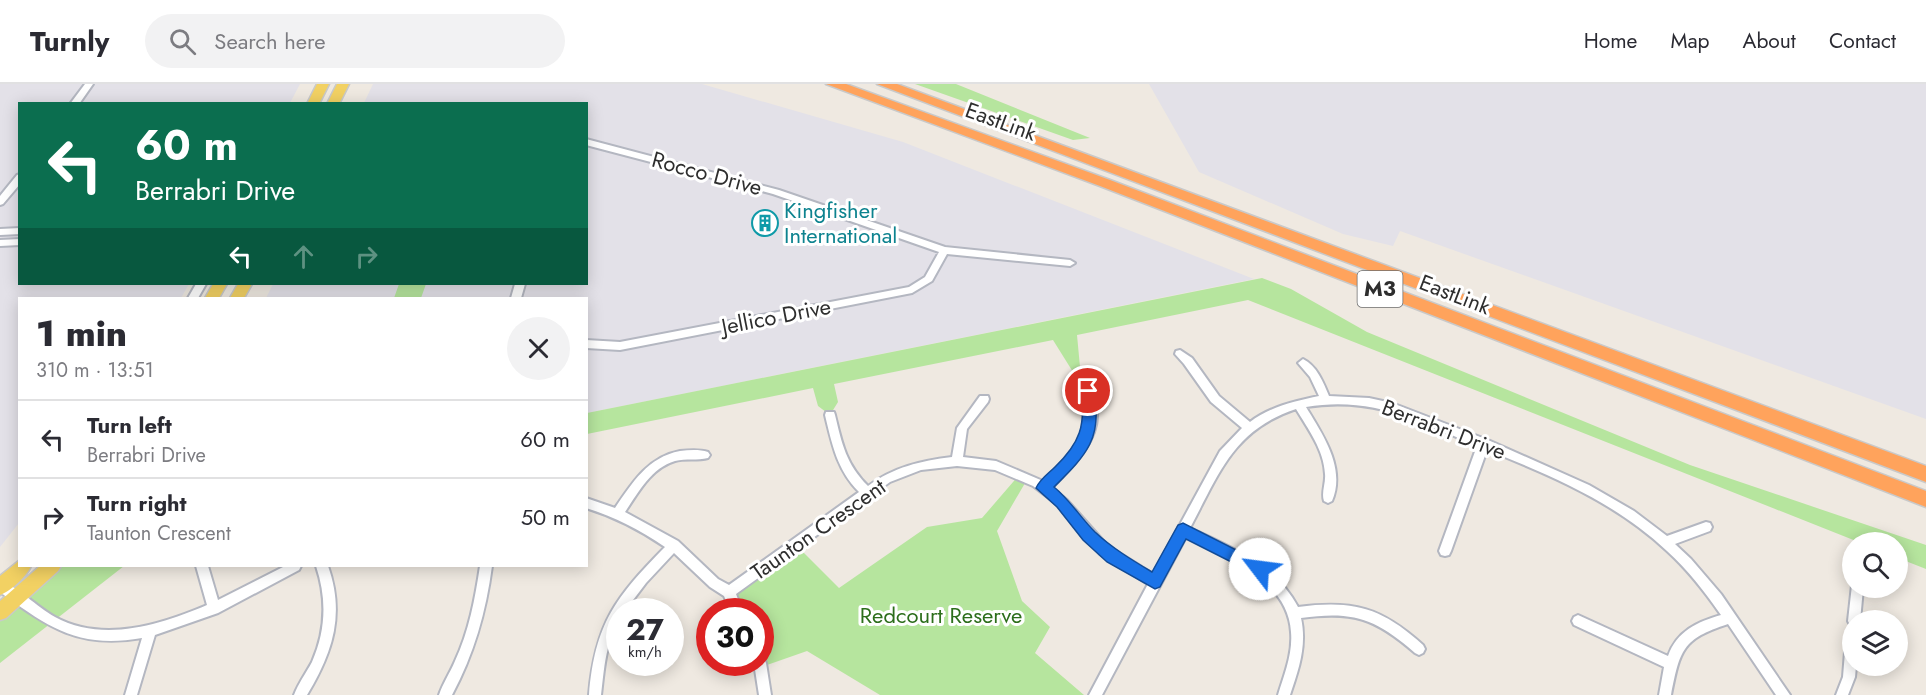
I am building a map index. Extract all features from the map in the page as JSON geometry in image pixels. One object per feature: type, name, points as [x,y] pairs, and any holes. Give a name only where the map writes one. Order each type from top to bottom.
[{"type":"highway","name":"EastLink","points":[[832,84],[1116,188],[1926,499]]},
{"type":"highway","name":"EastLink","points":[[884,84],[1926,474]]},
{"type":"main road","points":[[314,102],[323,84]]},
{"type":"main road","points":[[334,102],[343,84]]},
{"type":"main road","points":[[0,586],[22,567]]},
{"type":"main road","points":[[0,612],[51,567]]},
{"type":"street","points":[[76,102],[89,84]]},
{"type":"street","name":"Rocco Drive","points":[[588,143],[776,192],[944,250],[1070,263]]},
{"type":"street","points":[[0,206],[3,198],[18,179]]},
{"type":"street","points":[[0,232],[18,231]]},
{"type":"street","points":[[0,243],[18,242]]},
{"type":"street","name":"Jellico Drive","points":[[588,344],[620,346],[912,290],[929,279],[944,250]]},
{"type":"street","points":[[1180,354],[1188,361],[1215,399],[1248,427]]},
{"type":"street","points":[[1303,363],[1314,375],[1326,400]]},
{"type":"street","points":[[1044,488],[1072,460],[1087,435],[1092,403],[1088,391],[1078,380]]},
{"type":"street","points":[[957,461],[962,428],[984,399]]},
{"type":"street","name":"Berrabri Drive","points":[[1095,695],[1224,454],[1248,427],[1274,412],[1298,404],[1326,400],[1384,405],[1484,443],[1595,491],[1628,512],[1666,542],[1691,568],[1784,695]]},
{"type":"street","points":[[1298,404],[1327,454],[1332,478],[1328,498]]},
{"type":"street","points":[[830,415],[842,464],[849,475],[866,492]]},
{"type":"street","points":[[1445,551],[1484,443]]},
{"type":"street","points":[[618,513],[643,477],[656,465],[674,456],[704,455]]},
{"type":"street","name":"Taunton Crescent","points":[[729,592],[866,492],[911,468],[957,461],[1005,469],[1044,488],[1063,503],[1104,550],[1155,582]]},
{"type":"street","points":[[588,504],[618,513],[645,526],[674,545],[698,565],[712,582],[729,592],[731,598]]},
{"type":"street","points":[[1666,542],[1706,527]]},
{"type":"street","points":[[1183,530],[1260,569],[1280,589],[1295,613],[1299,651],[1284,695]]},
{"type":"street","points":[[595,695],[603,647],[614,614],[627,594],[674,545]]},
{"type":"street","points":[[202,567],[214,609]]},
{"type":"street","points":[[0,586],[49,620],[75,631],[113,634],[151,629],[214,609],[293,567]]},
{"type":"street","points":[[300,695],[319,663],[330,623],[330,589],[322,567]]},
{"type":"street","points":[[446,695],[475,631],[486,567]]},
{"type":"street","points":[[1295,613],[1341,608],[1361,612],[1388,623],[1419,649]]},
{"type":"street","points":[[1665,695],[1671,664],[1679,644],[1693,630],[1728,618]]},
{"type":"street","points":[[1578,621],[1671,664]]},
{"type":"street","points":[[131,695],[151,629]]},
{"type":"street","points":[[762,676],[765,695]]},
{"type":"street","points":[[1842,695],[1849,676]]},
{"type":"shaded area","points":[[0,84],[300,84],[291,102],[18,102],[18,285],[188,285],[182,297],[18,297],[18,524],[0,547]]},
{"type":"shaded area","points":[[373,84],[702,84],[903,142],[1254,279],[588,413],[588,297],[266,297],[272,285],[588,285],[588,102],[364,102]]},
{"type":"shaded area","points":[[1149,84],[1926,84],[1926,419],[1400,231],[1393,246],[1343,234],[1199,172]]},
{"type":"green space","points":[[915,84],[956,84],[1090,138],[1073,140]]},
{"type":"green space","points":[[1262,278],[1291,289],[1367,332],[1690,465],[1888,532],[1842,532],[1842,535],[1248,300],[1077,335],[1080,367],[1078,380],[1053,340],[834,384],[838,402],[830,415],[818,406],[813,388],[588,434],[588,413]]},
{"type":"green space","points":[[399,285],[426,285],[421,297],[394,297]]},
{"type":"green space","name":"Redcourt Reserve","points":[[1020,474],[1028,478],[997,531],[1022,601],[1050,627],[1035,653],[1084,695],[880,695],[807,651],[774,662],[774,598],[732,598],[731,596],[795,544],[839,588],[927,527],[982,518]]},
{"type":"green space","points":[[1908,539],[1926,545],[1926,569],[1908,562]]},
{"type":"green space","points":[[51,567],[123,567],[0,663],[0,612]]},
{"type":"place","name":"Kingfisher International","points":[[765,223]]},
{"type":"route","points":[[1088,391],[1092,403],[1092,416],[1087,435],[1072,460],[1044,488],[1063,503],[1089,535],[1113,557],[1155,582],[1183,530],[1260,569]]}]
